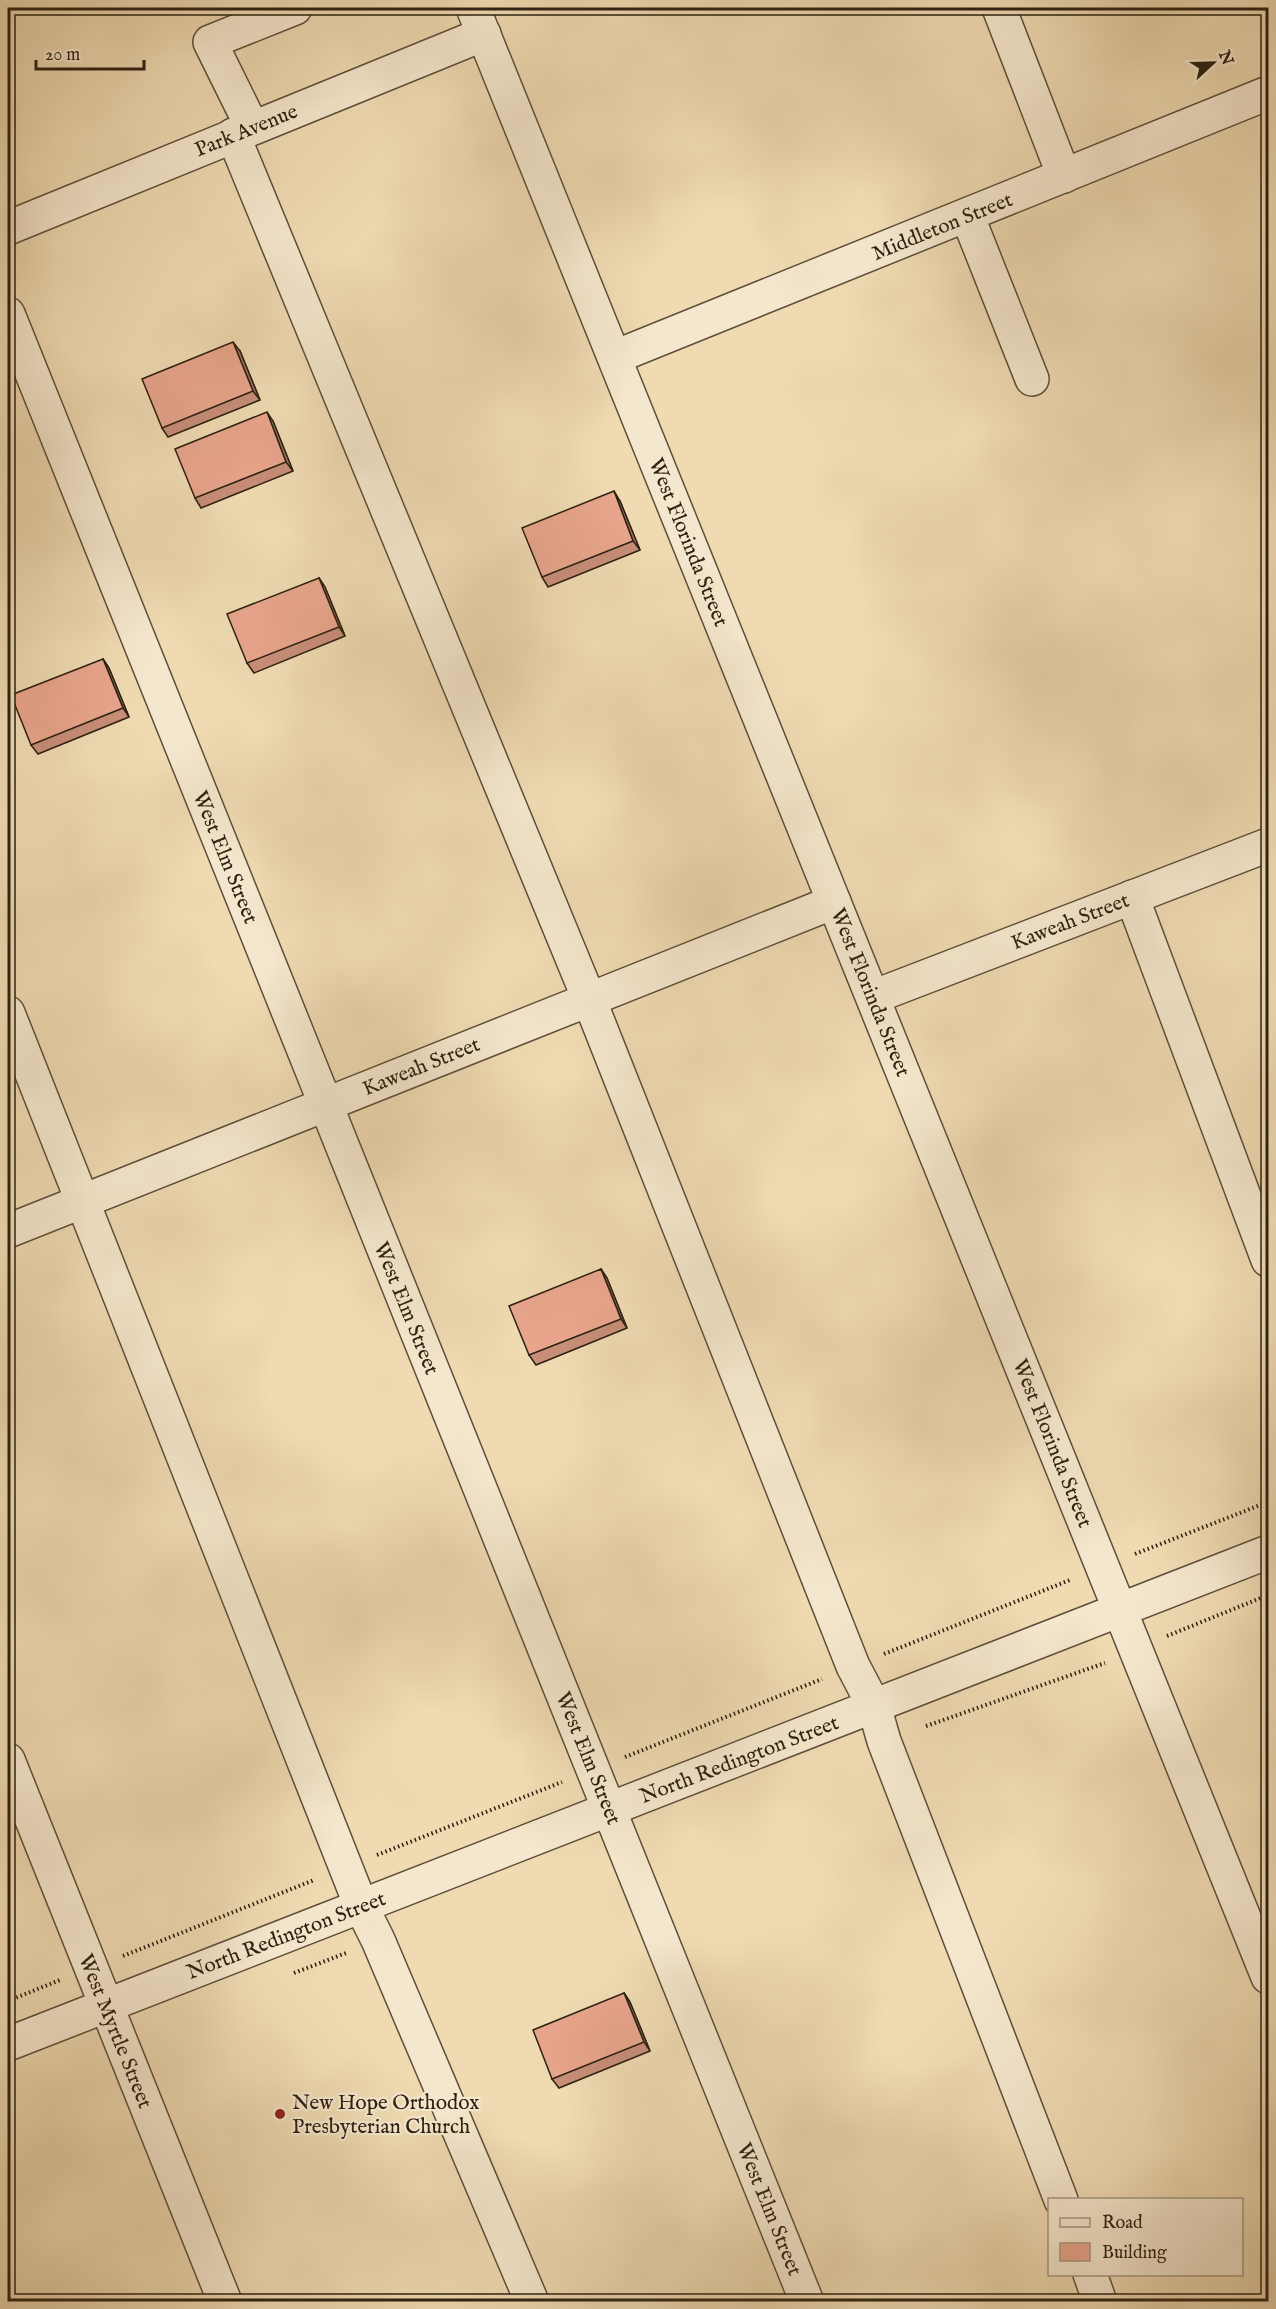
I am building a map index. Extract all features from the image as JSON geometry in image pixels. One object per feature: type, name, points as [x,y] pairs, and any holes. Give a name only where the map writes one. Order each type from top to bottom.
[{"type":"street","points":[[295,8],[210,42],[243,131],[853,1666],[874,1706],[884,1741],[1061,2198]]},
{"type":"street","points":[[999,8],[1064,176]]},
{"type":"street","name":"Park Avenue","points":[[8,228],[353,88],[479,21]]},
{"type":"street","name":"West Florinda Street","points":[[479,21],[1269,1977]]},
{"type":"street","name":"Middleton Street","points":[[615,357],[1269,93]]},
{"type":"street","points":[[967,216],[1032,379]]},
{"type":"street","name":"West Elm Street","points":[[8,314],[807,2301]]},
{"type":"street","name":"Kaweah Street","points":[[873,997],[1269,845]]},
{"type":"street","points":[[1132,897],[1269,1260]]},
{"type":"street","name":"Kaweah Street","points":[[8,1231],[834,902]]},
{"type":"street","points":[[8,1013],[345,1867],[532,2301]]},
{"type":"street","name":"North Redington Street","points":[[8,2044],[1269,1552]]},
{"type":"street","name":"West Myrtle Street","points":[[8,1760],[225,2301]]},
{"type":"street","points":[[1091,2276],[1100,2301]]},
{"type":"path","points":[[8,2001],[1269,1502]]},
{"type":"building","points":[[233,342],[253,391],[162,428],[142,379]]},
{"type":"building","points":[[267,412],[286,462],[195,498],[175,449]]},
{"type":"building","points":[[614,491],[633,541],[542,577],[522,528]]},
{"type":"building","points":[[319,578],[339,627],[247,663],[227,614]]},
{"type":"building","points":[[103,659],[123,708],[31,745],[11,695]]},
{"type":"building","points":[[601,1269],[621,1319],[529,1355],[509,1306]]},
{"type":"building","points":[[624,1993],[644,2042],[552,2079],[533,2030]]},
{"type":"place","name":"New Hope Orthodox Presbyterian Church","points":[[280,2114]]}]
